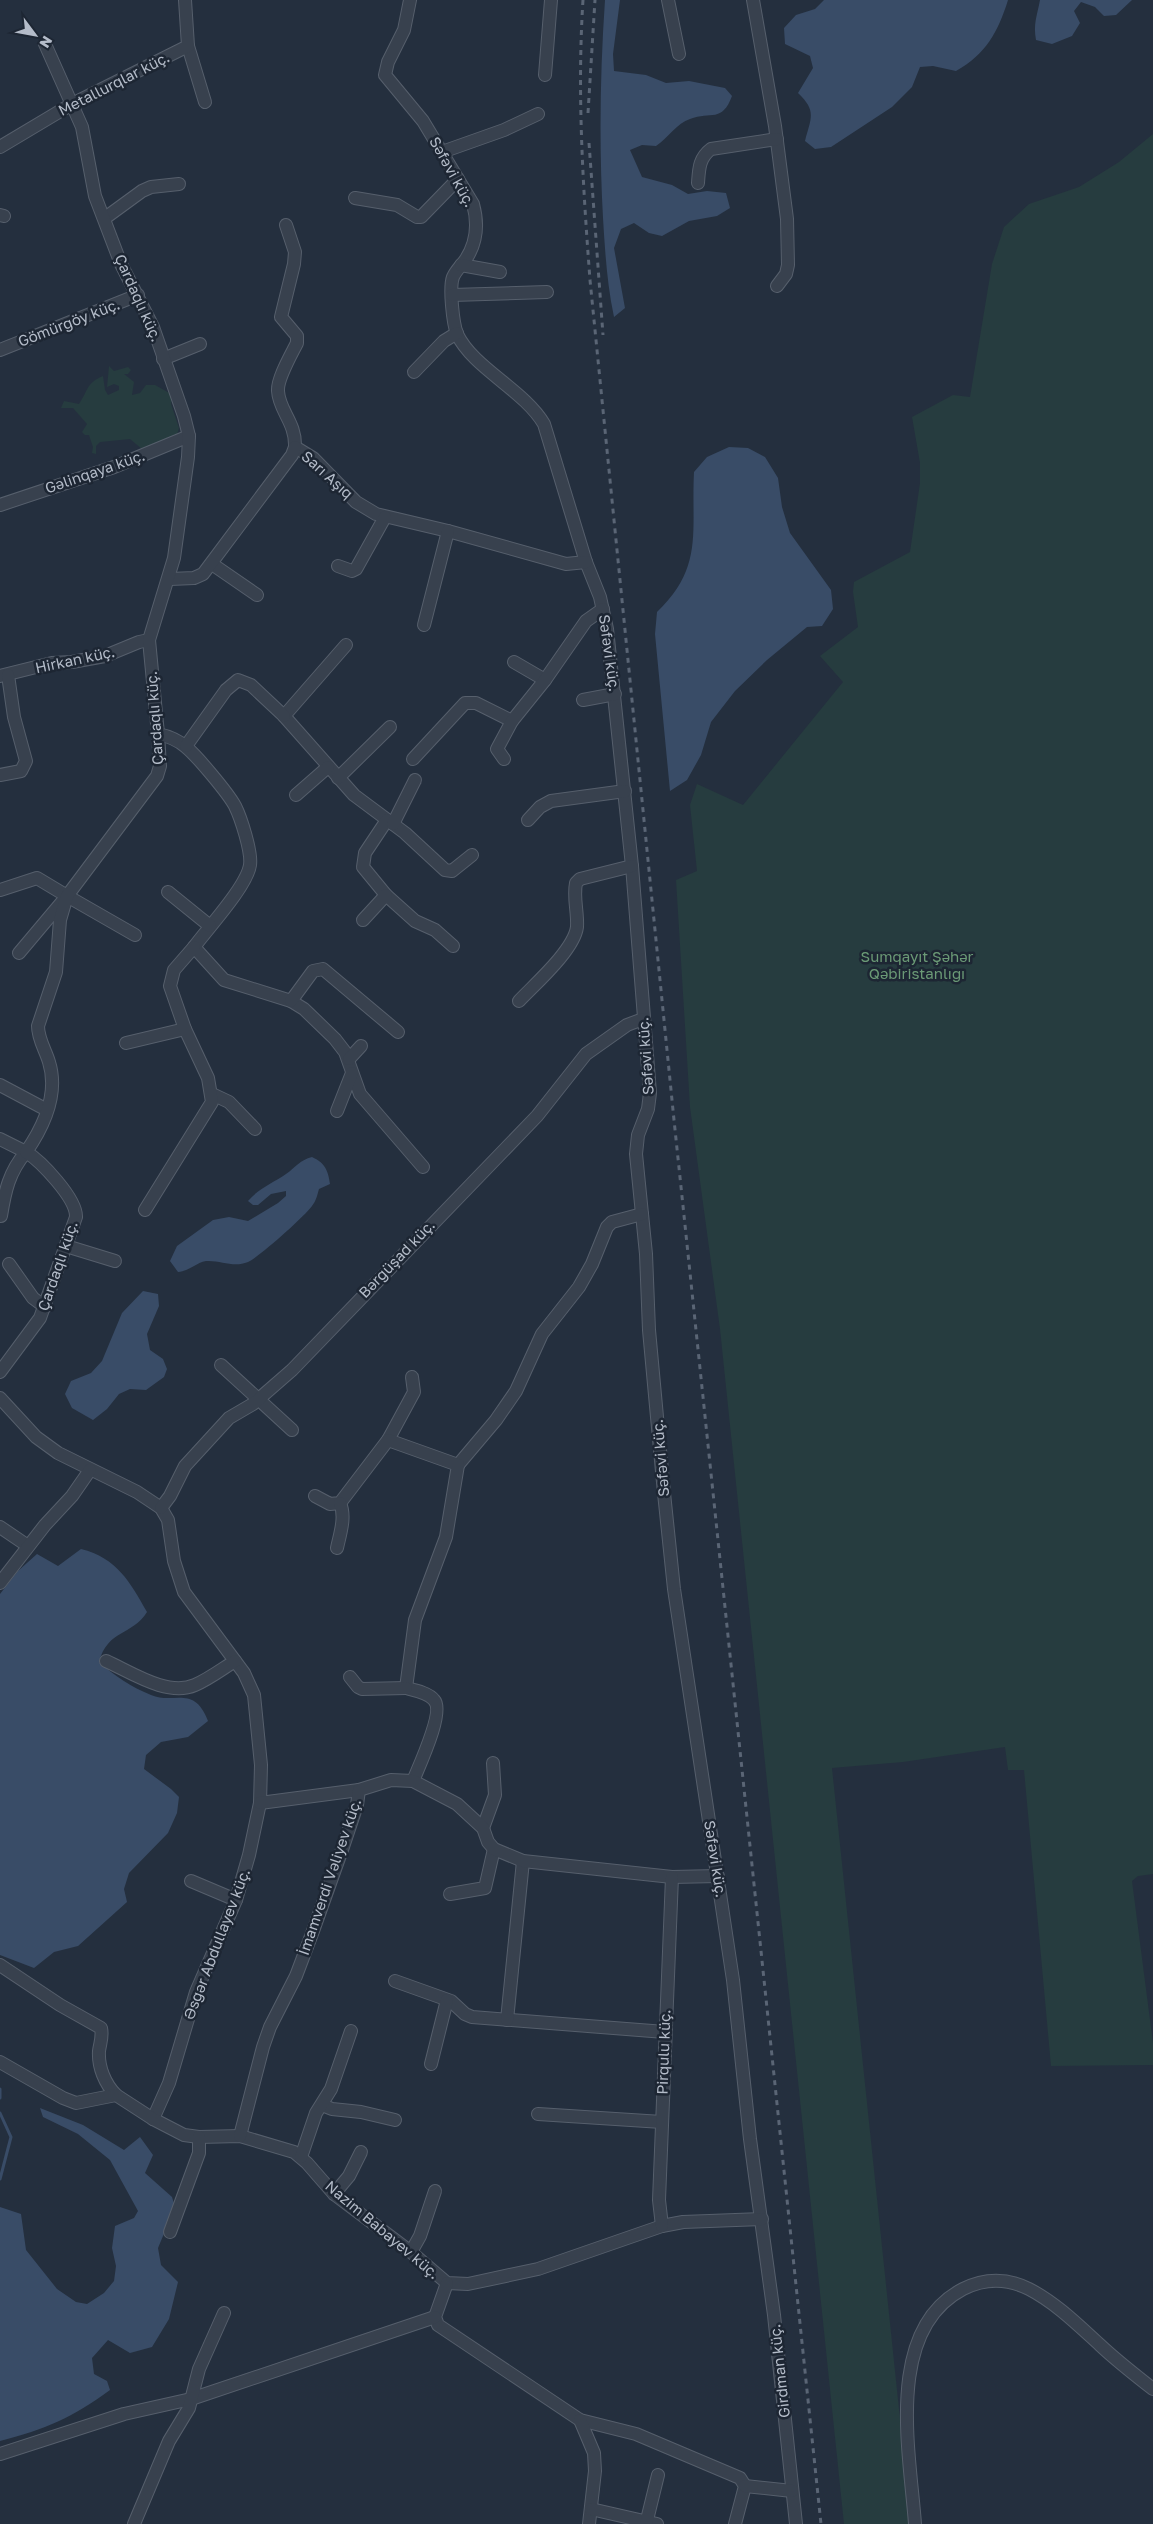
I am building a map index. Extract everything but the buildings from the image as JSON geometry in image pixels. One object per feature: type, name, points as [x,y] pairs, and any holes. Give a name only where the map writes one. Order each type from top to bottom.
[{"type":"street","name":"Metallurqlar küç.","points":[[0,147],[72,104],[188,46],[185,0]]},
{"type":"street","name":"Səfəvi küç.","points":[[410,0],[404,30],[388,62],[386,75],[414,108],[442,152],[473,204],[476,218],[476,231],[470,252],[453,278],[452,295],[456,332],[474,355],[532,408],[544,424],[586,562],[603,610],[616,694],[650,1093],[648,1110],[636,1143],[648,1272],[649,1330],[674,1589],[733,1980],[750,2139],[762,2219]]},
{"type":"street","points":[[545,75],[551,0]]},
{"type":"street","points":[[668,0],[679,54]]},
{"type":"street","points":[[753,0],[777,139],[787,219],[788,265],[786,274],[777,286]]},
{"type":"street","name":"Çardaqlı küç.","points":[[0,1372],[36,1324],[45,1307],[73,1230],[77,1209],[42,1165],[26,1152],[48,1110],[53,1093],[53,1077],[38,1034],[38,1026],[56,972],[60,920],[67,896],[157,776],[160,766],[149,640],[160,602],[170,579],[188,457],[189,436],[184,416],[153,327],[121,264],[95,196],[82,127],[45,44]]},
{"type":"street","points":[[188,46],[205,102]]},
{"type":"street","points":[[442,152],[504,130],[538,114]]},
{"type":"street","points":[[698,183],[700,164],[705,154],[711,149],[777,139]]},
{"type":"street","points":[[355,198],[397,205],[417,217],[422,217],[458,179]]},
{"type":"street","points":[[105,218],[142,191],[151,187],[179,184]]},
{"type":"street","name":"Sarı Aşıq","points":[[286,225],[295,252],[294,264],[281,317],[297,336],[297,343],[278,384],[278,392],[293,425],[295,447],[313,458],[364,508],[385,516],[448,531],[566,564],[586,562]]},
{"type":"street","points":[[461,266],[500,272]]},
{"type":"street","points":[[452,295],[547,292]]},
{"type":"street","name":"Gömürgöy küç.","points":[[0,350],[138,295]]},
{"type":"street","points":[[414,372],[444,341],[456,332]]},
{"type":"street","points":[[163,359],[200,344]]},
{"type":"street","name":"Gəlinqaya küç.","points":[[0,505],[114,467],[189,436]]},
{"type":"street","points":[[170,579],[194,578],[203,574],[292,455],[295,447]]},
{"type":"street","points":[[338,566],[352,571],[356,569],[385,516]]},
{"type":"street","points":[[424,625],[448,531]]},
{"type":"street","points":[[212,564],[257,595]]},
{"type":"street","points":[[504,759],[497,749],[512,721],[545,680],[586,621],[603,610]]},
{"type":"street","name":"Hirkan küç.","points":[[4,675],[52,664],[105,656],[149,640]]},
{"type":"street","points":[[284,716],[346,645]]},
{"type":"street","points":[[514,662],[545,680]]},
{"type":"street","points":[[0,775],[21,771],[26,761],[4,675]]},
{"type":"street","points":[[186,746],[226,690],[238,680],[252,685],[284,716],[354,795],[390,822],[445,870],[452,871],[472,855]]},
{"type":"street","points":[[583,700],[616,694]]},
{"type":"street","points":[[413,759],[465,702],[476,703],[512,721]]},
{"type":"street","points":[[338,778],[390,728]]},
{"type":"street","points":[[145,1210],[212,1102],[208,1078],[185,1029],[170,986],[170,979],[242,882],[250,866],[251,856],[235,806],[186,746],[168,736],[158,734]]},
{"type":"street","points":[[296,795],[328,767]]},
{"type":"street","points":[[415,780],[390,822],[362,860],[363,867],[386,895],[415,921],[435,930],[453,946]]},
{"type":"street","points":[[528,820],[540,807],[551,801],[625,791]]},
{"type":"street","points":[[519,1001],[566,949],[574,937],[577,927],[576,883],[580,879],[632,866]]},
{"type":"street","points":[[0,890],[37,878],[135,935]]},
{"type":"street","points":[[168,892],[210,926]]},
{"type":"street","points":[[363,920],[386,895]]},
{"type":"street","points":[[19,953],[67,896]]},
{"type":"street","points":[[194,947],[224,980],[291,1001],[304,1009],[335,1039],[349,1059],[360,1094],[423,1167]]},
{"type":"street","points":[[291,1001],[313,971],[323,969],[398,1032]]},
{"type":"street","name":"Bərgüşad küç.","points":[[161,1508],[170,1496],[185,1466],[229,1418],[259,1400],[292,1370],[537,1116],[586,1054],[627,1025],[643,1019]]},
{"type":"street","points":[[126,1043],[185,1029]]},
{"type":"street","points":[[349,1059],[361,1046]]},
{"type":"street","points":[[337,1111],[352,1073]]},
{"type":"street","points":[[0,1084],[48,1110]]},
{"type":"street","points":[[212,1094],[229,1102],[254,1129]]},
{"type":"street","points":[[0,1139],[26,1152],[12,1171],[6,1187],[1,1216]]},
{"type":"street","points":[[406,1688],[415,1620],[446,1537],[458,1465],[496,1420],[516,1391],[542,1334],[579,1287],[592,1264],[606,1226],[612,1222],[642,1214]]},
{"type":"street","points":[[66,1246],[115,1261]]},
{"type":"street","points":[[9,1264],[33,1298],[45,1307]]},
{"type":"street","points":[[221,1365],[292,1430]]},
{"type":"street","points":[[314,1496],[330,1504],[340,1503],[388,1440],[414,1392],[412,1377]]},
{"type":"street","points":[[0,1398],[36,1437],[58,1453],[137,1492],[161,1508]]},
{"type":"street","points":[[388,1440],[458,1465]]},
{"type":"street","points":[[0,1583],[28,1546],[72,1496],[90,1470]]},
{"type":"street","points":[[337,1548],[343,1519],[343,1510],[340,1503]]},
{"type":"street","name":"Əsgər Abdullayev küç.","points":[[153,2119],[169,2083],[196,1992],[236,1900],[249,1855],[260,1803],[261,1765],[254,1695],[236,1661],[184,1592],[174,1561],[168,1520],[161,1508]]},
{"type":"street","points":[[0,1527],[28,1546]]},
{"type":"street","points":[[106,1661],[152,1682],[172,1688],[185,1688],[195,1685],[236,1661]]},
{"type":"street","points":[[350,1677],[358,1688],[406,1688],[432,1697],[436,1702],[438,1710],[435,1723],[413,1781]]},
{"type":"street","points":[[483,1828],[495,1795],[494,1763]]},
{"type":"street","name":"İmamverdi Vəliyev küç.","points":[[240,2136],[254,2074],[268,2034],[290,1989],[309,1940],[357,1805],[359,1790],[391,1780],[413,1781],[457,1804],[483,1828],[488,1842],[494,1849]]},
{"type":"street","points":[[260,1803],[359,1790]]},
{"type":"street","points":[[450,1894],[484,1888],[494,1849],[523,1861],[672,1877],[718,1876]]},
{"type":"street","points":[[507,2020],[523,1861]]},
{"type":"street","name":"Pirqulu küç.","points":[[662,2226],[659,2200],[672,1877]]},
{"type":"street","points":[[191,1881],[236,1900]]},
{"type":"street","points":[[0,1964],[60,2005],[101,2028],[103,2036],[99,2062],[109,2087],[116,2095],[76,2103],[63,2098],[0,2062]]},
{"type":"street","points":[[395,1981],[448,2000],[465,2014],[472,2017],[665,2032]]},
{"type":"street","points":[[432,2064],[448,2000]]},
{"type":"street","points":[[301,2156],[314,2119],[332,2089],[351,2031]]},
{"type":"street","name":"Nazim Babayev küç.","points":[[116,2095],[153,2119],[184,2135],[200,2137],[240,2136],[288,2149],[301,2156],[334,2194],[411,2252],[448,2284],[468,2284],[538,2269],[662,2226],[683,2222],[762,2219]]},
{"type":"street","points":[[322,2105],[332,2109],[361,2112],[395,2120]]},
{"type":"street","points":[[538,2114],[662,2122]]},
{"type":"street","points":[[170,2232],[200,2153],[200,2137]]},
{"type":"street","points":[[334,2194],[349,2176],[361,2152]]},
{"type":"street","points":[[411,2252],[420,2236],[435,2191]]},
{"type":"street","name":"Girdman küç.","points":[[762,2219],[796,2524]]},
{"type":"street","points":[[915,2524],[907,2416],[909,2374],[919,2341],[933,2316],[946,2301],[959,2291],[975,2283],[995,2280],[1012,2282],[1028,2288],[1062,2311],[1153,2389]]},
{"type":"street","points":[[448,2284],[435,2317],[438,2325],[580,2420],[636,2434],[735,2474],[740,2478],[744,2486],[735,2524]]},
{"type":"street","points":[[134,2524],[169,2441],[184,2420],[199,2369],[224,2313]]},
{"type":"street","points":[[0,2454],[124,2414],[191,2400],[435,2317]]},
{"type":"street","points":[[580,2420],[594,2453],[595,2471],[589,2524]]},
{"type":"street","points":[[591,2509],[650,2523],[658,2475]]},
{"type":"street","points":[[744,2486],[792,2491]]},
{"type":"green space","name":"Sumqayıt Şəhər Qəbiristanlığı","points":[[1153,134],[1153,1874],[1138,1876],[1132,1881],[1153,2043],[1153,2065],[1051,2066],[1024,1770],[1008,1770],[1005,1747],[903,1762],[832,1768],[911,2524],[844,2524],[720,1329],[690,1107],[676,880],[697,871],[690,805],[697,784],[743,805],[843,682],[820,656],[858,627],[853,592],[854,582],[910,552],[920,483],[920,463],[912,417],[953,395],[970,397],[992,264],[1004,227],[1029,204],[1079,187],[1119,162]]},
{"type":"green space","points":[[109,366],[114,371],[128,367],[131,370],[128,374],[124,374],[134,382],[132,395],[140,393],[146,385],[155,385],[173,395],[171,404],[179,428],[177,435],[142,449],[130,439],[100,442],[96,446],[96,454],[92,453],[93,447],[89,435],[85,435],[82,432],[87,424],[73,408],[61,408],[64,401],[79,404],[90,385],[103,376],[105,390],[108,395],[119,390],[119,386],[114,384],[107,387]]},
{"type":"water","points":[[605,0],[620,0],[613,54],[614,71],[646,75],[666,83],[689,81],[725,88],[732,96],[724,110],[720,113],[685,121],[656,146],[642,145],[630,150],[642,177],[672,185],[688,194],[707,191],[726,193],[730,208],[717,216],[689,221],[662,236],[649,233],[634,223],[621,229],[614,248],[625,308],[614,317],[606,255],[601,163],[601,82]]},
{"type":"water","points":[[824,0],[1008,0],[1000,22],[990,41],[983,50],[966,64],[956,71],[933,66],[920,67],[912,87],[892,107],[831,147],[815,149],[805,141],[811,115],[808,105],[798,93],[813,68],[810,56],[785,44],[784,28],[796,15],[815,9]]},
{"type":"water","points":[[1040,0],[1132,0],[1116,15],[1104,16],[1095,7],[1081,2],[1074,11],[1080,23],[1072,36],[1052,44],[1036,40],[1035,25]]},
{"type":"water","points":[[729,447],[748,448],[765,457],[778,478],[782,507],[790,533],[831,590],[833,609],[822,626],[807,627],[767,660],[735,691],[711,722],[701,755],[687,780],[670,791],[655,634],[657,612],[672,596],[689,564],[693,531],[694,472],[707,457]]},
{"type":"water","points":[[312,1157],[325,1167],[330,1184],[319,1189],[314,1202],[307,1211],[271,1245],[243,1264],[206,1261],[178,1272],[170,1261],[177,1246],[213,1220],[229,1217],[248,1221],[278,1203],[286,1196],[286,1191],[271,1194],[258,1205],[253,1205],[248,1201],[261,1189],[286,1174],[301,1162]]},
{"type":"water","points":[[143,1291],[158,1294],[159,1306],[147,1334],[150,1350],[163,1359],[167,1369],[164,1377],[146,1390],[130,1389],[119,1394],[107,1409],[93,1420],[72,1408],[65,1394],[71,1381],[91,1373],[102,1361],[122,1313]]},
{"type":"water","points":[[81,1549],[104,1558],[113,1565],[128,1581],[147,1612],[141,1620],[108,1644],[99,1662],[123,1681],[151,1695],[190,1699],[202,1710],[208,1721],[188,1737],[161,1742],[146,1755],[144,1769],[179,1797],[177,1813],[168,1833],[129,1873],[124,1889],[127,1902],[78,1946],[54,1952],[34,1968],[0,1955],[0,1594],[18,1571],[37,1554],[58,1566]]},
{"type":"water","points":[[40,2108],[83,2125],[124,2150],[140,2137],[153,2155],[145,2173],[172,2197],[175,2207],[158,2248],[161,2265],[178,2282],[169,2319],[152,2347],[130,2353],[108,2340],[92,2358],[94,2374],[107,2381],[110,2390],[58,2422],[0,2441],[0,2207],[21,2214],[26,2250],[57,2289],[76,2302],[87,2304],[104,2293],[114,2281],[116,2266],[112,2248],[115,2226],[134,2218],[138,2211],[110,2160],[78,2134],[43,2117]]},
{"type":"waterway","points":[[0,2089],[0,2098]]},
{"type":"waterway","points":[[0,2113],[11,2137],[0,2179]]},
{"type":"railway","points":[[583,0],[581,105],[583,175],[590,280],[674,1120],[821,2524]]},
{"type":"railway","points":[[588,113],[595,0]]},
{"type":"railway","points":[[589,143],[603,335]]}]
